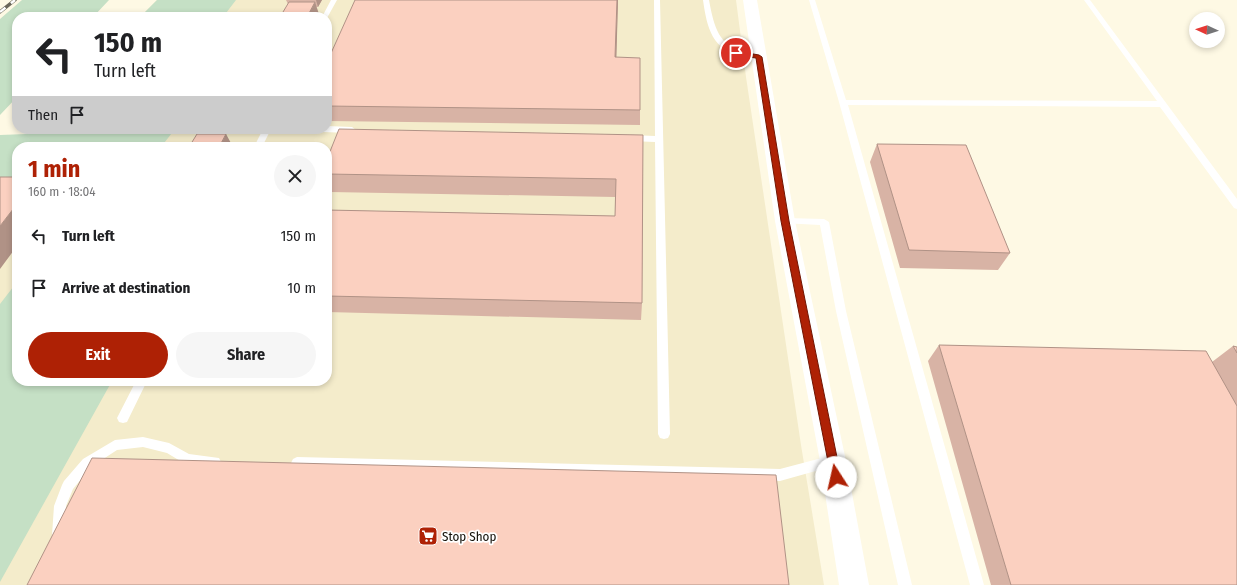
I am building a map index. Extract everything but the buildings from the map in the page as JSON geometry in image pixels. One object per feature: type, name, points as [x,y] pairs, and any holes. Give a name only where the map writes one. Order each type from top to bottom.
[{"type":"main road","points":[[750,0],[785,221],[833,461],[854,585]]},
{"type":"lane","points":[[328,12],[334,0]]},
{"type":"lane","points":[[657,0],[664,434]]},
{"type":"lane","points":[[706,0],[710,25],[719,42],[736,53],[759,57]]},
{"type":"lane","points":[[812,0],[843,102],[977,585]]},
{"type":"lane","points":[[1087,0],[1237,206]]},
{"type":"lane","points":[[843,102],[1163,104]]},
{"type":"lane","points":[[332,129],[361,130]]},
{"type":"lane","points":[[620,138],[659,139]]},
{"type":"lane","points":[[785,221],[824,222],[841,311],[905,585]]},
{"type":"lane","points":[[123,418],[139,386]]},
{"type":"lane","points":[[57,544],[60,506],[68,484],[87,463],[115,446],[143,442],[169,448],[187,459],[224,462]]},
{"type":"lane","points":[[285,463],[780,475],[833,461]]},
{"type":"shaded area","points":[[157,0],[736,0],[746,77],[801,445],[824,585],[0,585],[0,167],[12,152],[12,386],[332,386],[332,142],[20,142],[27,134],[332,134],[332,12],[145,12]]},
{"type":"green space","points":[[22,0],[109,0],[98,12],[12,12],[12,102],[0,115],[0,19]]},
{"type":"green space","points":[[157,0],[236,0],[227,12],[145,12]]},
{"type":"green space","points":[[171,134],[165,142],[12,142],[12,183],[0,184],[0,135]]},
{"type":"green space","points":[[12,288],[12,386],[109,386],[0,582],[0,304]]},
{"type":"railway","points":[[0,12],[15,0]]},
{"type":"place","name":"Stop Shop","points":[[428,536]]},
{"type":"route","points":[[736,53],[759,57],[785,221],[836,477]]}]
